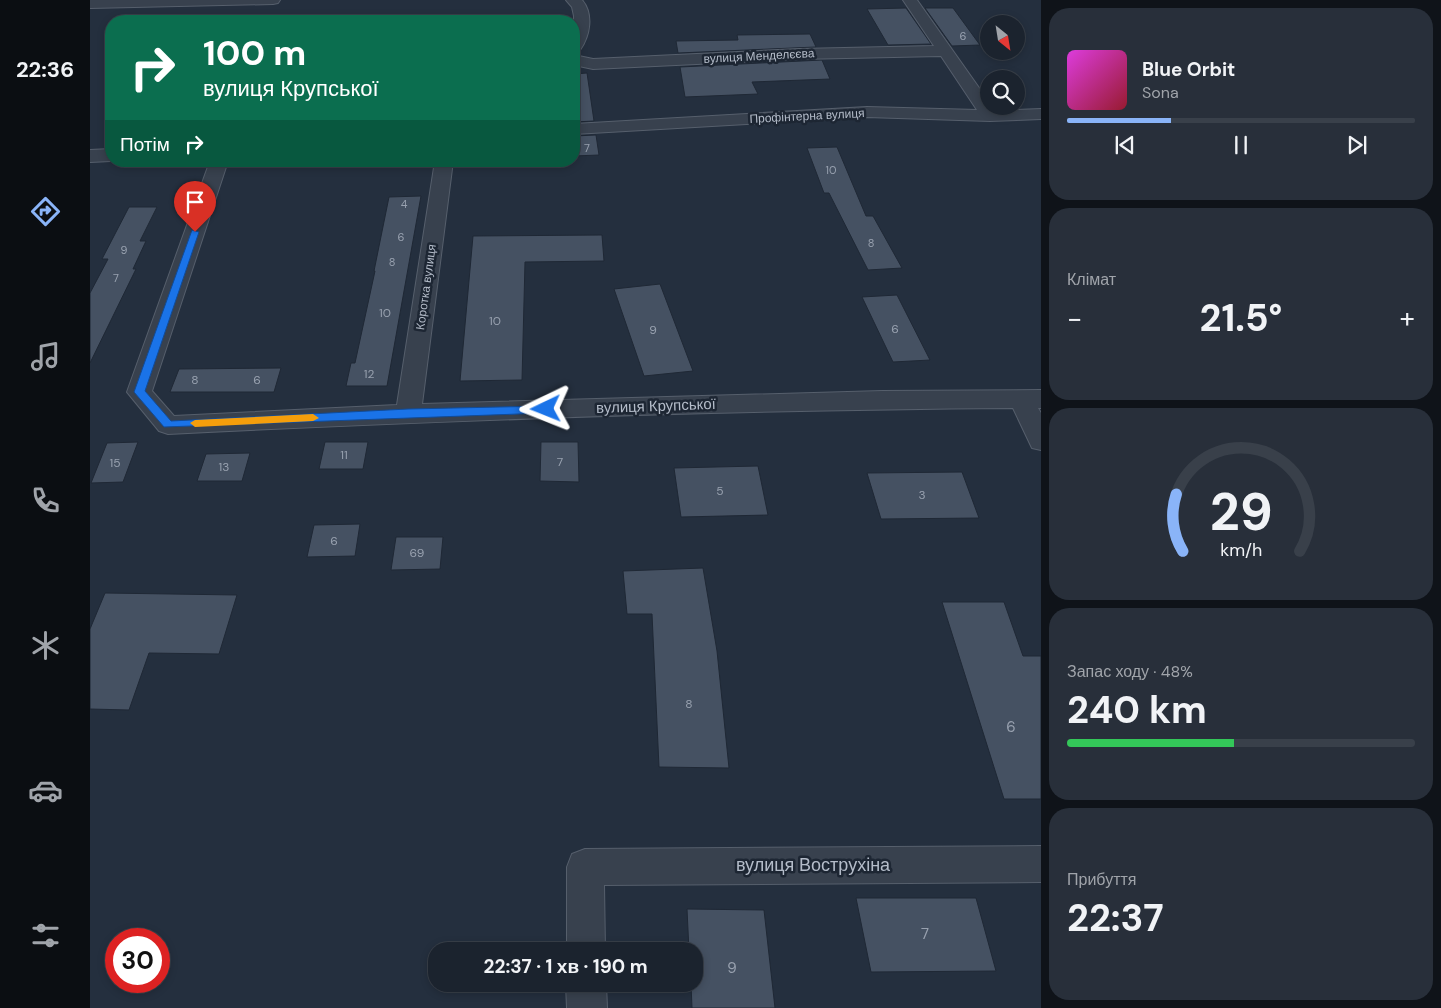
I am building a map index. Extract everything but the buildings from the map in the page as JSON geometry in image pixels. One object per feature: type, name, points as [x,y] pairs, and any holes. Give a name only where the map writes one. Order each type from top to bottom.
[{"type":"street","points":[[90,4],[273,0]]},
{"type":"street","points":[[574,0],[582,10],[583,18],[580,27]]},
{"type":"street","points":[[910,0],[990,116]]},
{"type":"street","name":"вулиця Менделєєва","points":[[580,61],[593,64],[799,54],[945,51]]},
{"type":"street","name":"Профінтерна вулиця","points":[[580,129],[867,112],[990,116],[1041,114]]},
{"type":"street","points":[[90,156],[105,155]]},
{"type":"street","name":"вулиця Крупської","points":[[218,167],[139,392],[168,425],[408,413],[882,400],[1031,399]]},
{"type":"street","name":"Коротка вулиця","points":[[408,413],[443,167]]},
{"type":"street","points":[[1031,399],[1041,442]]},
{"type":"street","name":"вулиця Вострухіна","points":[[586,942],[585,867],[1041,864]]},
{"type":"street","points":[[586,992],[587,1008]]},
{"type":"slow traffic","points":[[195,423],[313,418]]},
{"type":"route","points":[[195,232],[139,392],[168,425],[408,413],[546,409]]}]
